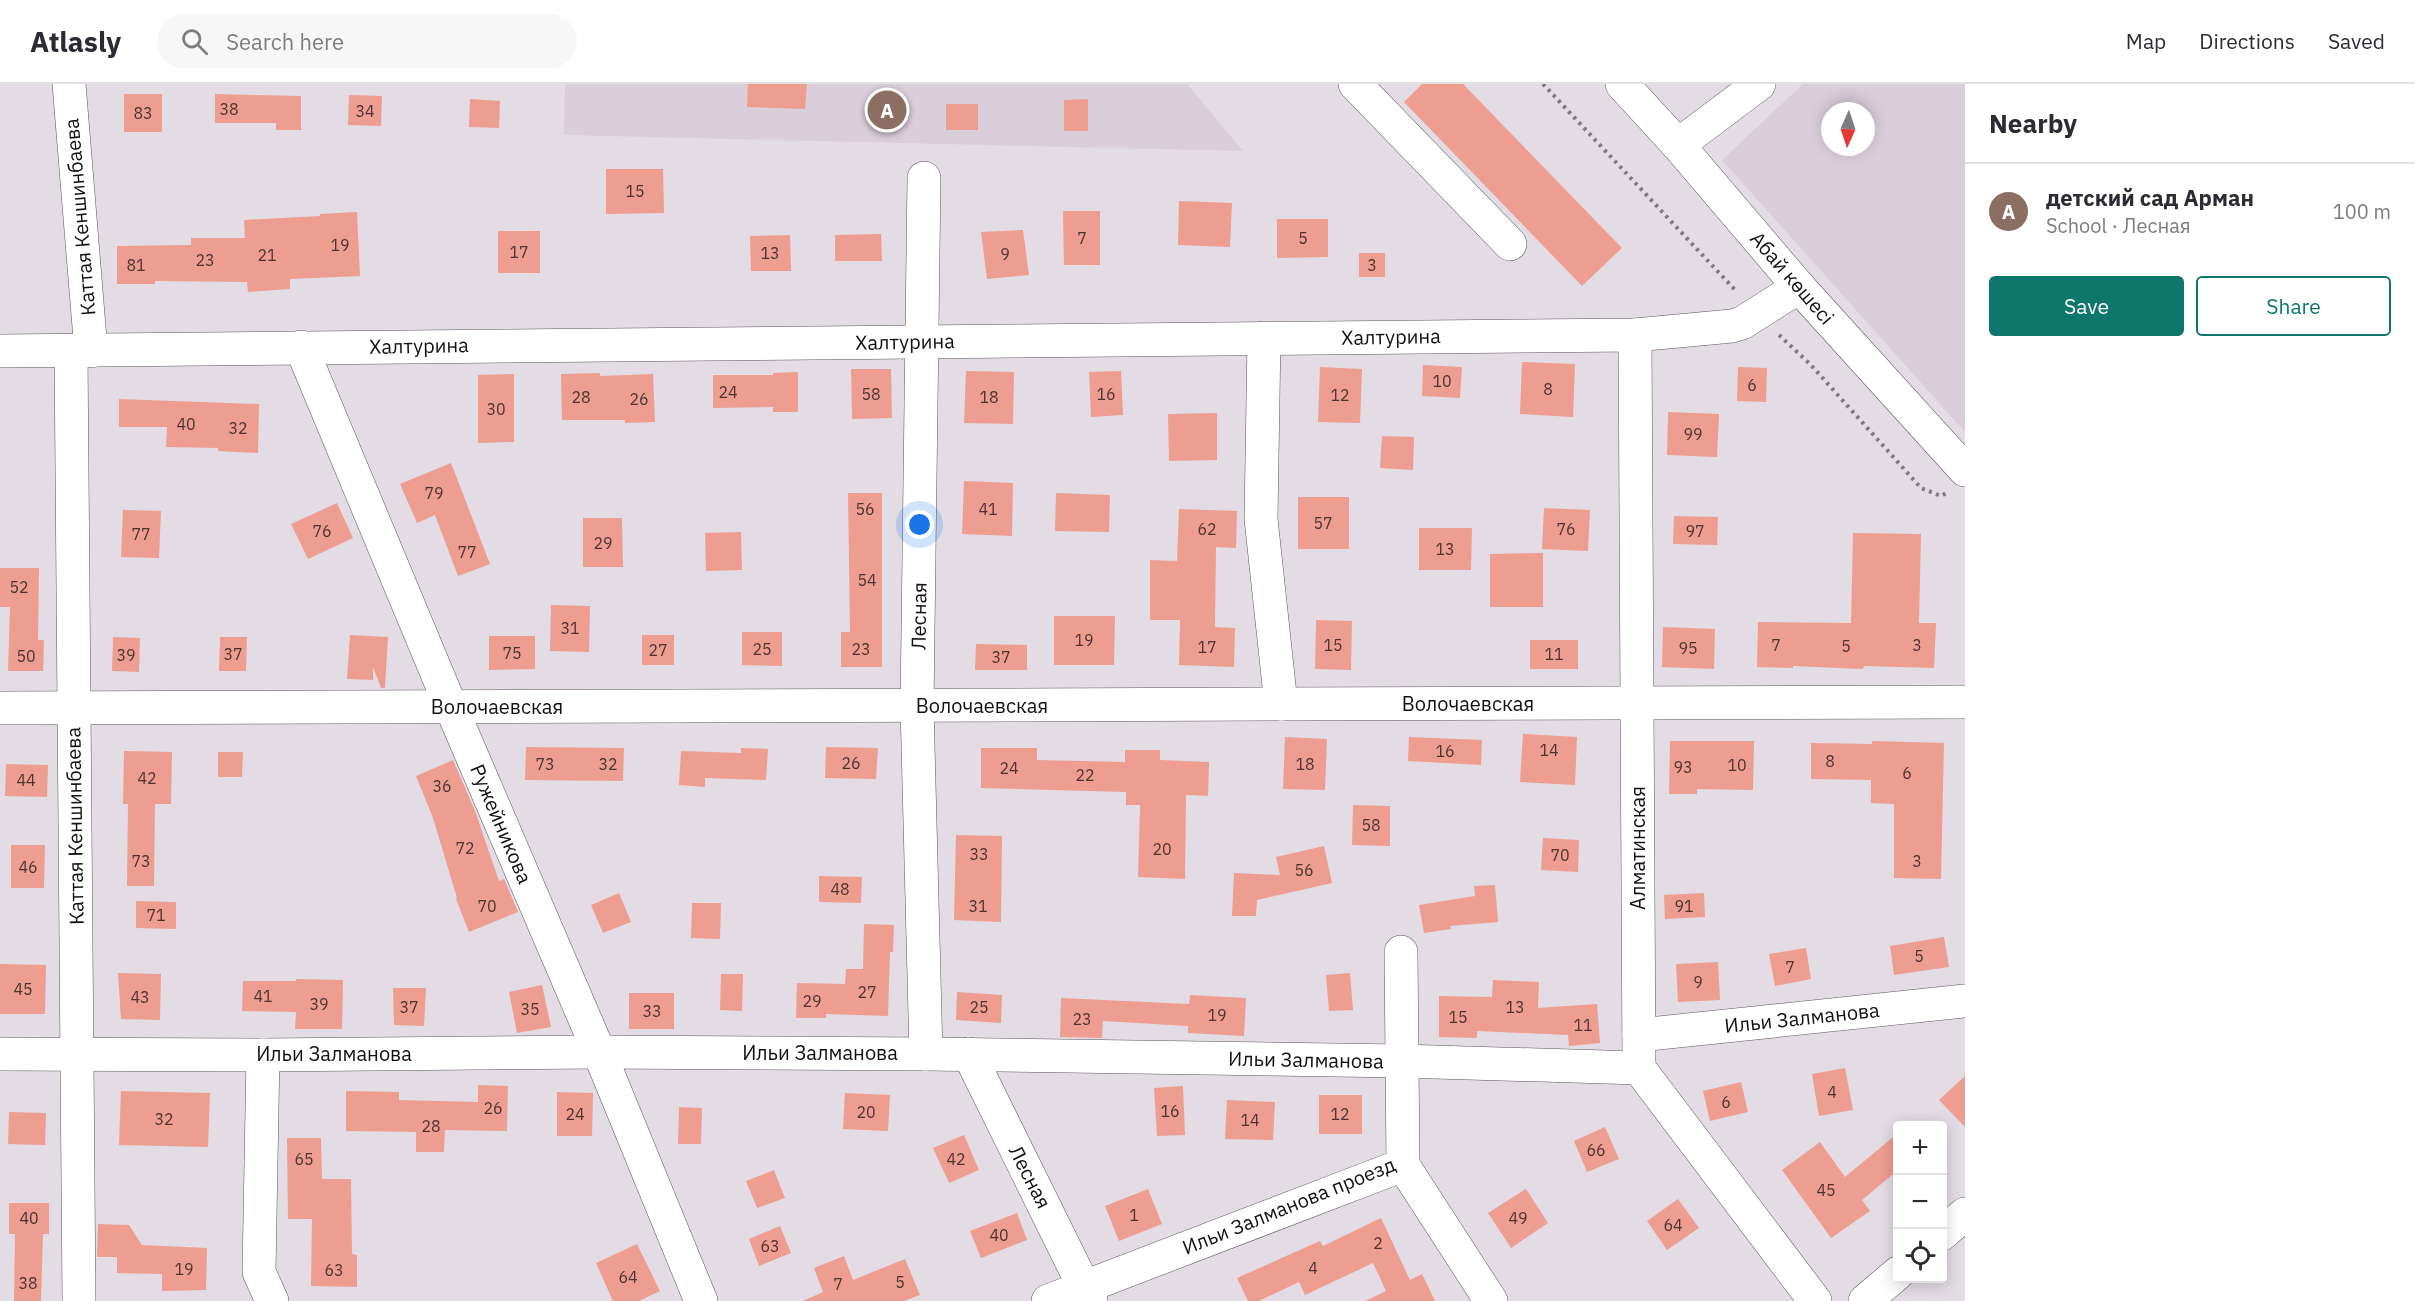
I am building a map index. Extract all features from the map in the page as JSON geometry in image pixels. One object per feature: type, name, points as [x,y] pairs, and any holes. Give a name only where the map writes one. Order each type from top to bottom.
[{"type":"street","name":"Каттая Кеншинбаева","points":[[69,84],[81,351],[74,709],[80,1301]]},
{"type":"street","points":[[1355,84],[1510,244]]},
{"type":"street","name":"Абай көшесі","points":[[1622,84],[1799,287],[1965,470]]},
{"type":"street","points":[[1678,146],[1759,84]]},
{"type":"street","name":"Лесная","points":[[924,178],[917,706],[926,1054]]},
{"type":"street","name":"Халтурина","points":[[0,351],[1635,335],[1732,327],[1799,287]]},
{"type":"street","name":"Алматинская","points":[[1635,335],[1639,1068]]},
{"type":"street","points":[[1264,338],[1261,519],[1281,704]]},
{"type":"street","name":"Ружейникова","points":[[302,347],[451,707],[599,1052],[701,1301]]},
{"type":"street","name":"Волочаевская","points":[[0,708],[1965,702]]},
{"type":"street","name":"Ильи Залманова проезд","points":[[1047,1301],[1087,1293],[1403,1165],[1401,952]]},
{"type":"street","name":"Ильи Залманова","points":[[1639,1035],[1965,1001]]},
{"type":"street","name":"Ильи Залманова","points":[[0,1053],[969,1054],[1401,1061],[1639,1068]]},
{"type":"street","name":"Лесная","points":[[969,1054],[1087,1293]]},
{"type":"street","points":[[263,1055],[259,1272],[272,1301]]},
{"type":"street","points":[[1639,1068],[1815,1301]]},
{"type":"street","points":[[1403,1165],[1491,1301]]},
{"type":"street","points":[[1947,1230],[1965,1214]]},
{"type":"street","points":[[1865,1301],[1893,1277]]},
{"type":"shaded area","points":[[565,84],[1187,84],[1243,151],[564,135]]},
{"type":"shaded area","points":[[1803,84],[1965,84],[1965,432],[1722,160]]},
{"type":"building","points":[[748,84],[807,84],[805,109],[747,107]]},
{"type":"building","points":[[1422,84],[1463,84],[1622,248],[1582,286],[1404,102]]},
{"type":"building","points":[[124,94],[162,94],[162,132],[124,132]]},
{"type":"building","points":[[215,94],[301,96],[301,130],[276,130],[276,123],[215,123]]},
{"type":"building","points":[[349,95],[382,96],[381,126],[348,125]]},
{"type":"building","points":[[470,99],[500,101],[499,128],[469,127]]},
{"type":"building","points":[[1088,99],[1088,131],[1064,131],[1064,100]]},
{"type":"building","points":[[946,104],[978,104],[978,130],[946,130]]},
{"type":"building","points":[[606,169],[663,169],[664,213],[606,214]]},
{"type":"building","points":[[1179,201],[1232,203],[1230,247],[1178,245]]},
{"type":"building","points":[[1063,211],[1100,211],[1100,265],[1064,265]]},
{"type":"building","points":[[357,212],[360,276],[290,279],[290,289],[248,292],[247,282],[155,281],[155,284],[117,284],[117,246],[191,245],[191,238],[245,238],[244,220]]},
{"type":"building","points":[[1277,219],[1328,219],[1328,257],[1277,258]]},
{"type":"building","points":[[1023,230],[1029,275],[987,279],[981,232]]},
{"type":"building","points":[[498,231],[540,231],[540,273],[498,273]]},
{"type":"building","points":[[881,234],[882,261],[835,261],[835,235]]},
{"type":"building","points":[[790,235],[791,271],[751,271],[750,236]]},
{"type":"building","points":[[1359,253],[1385,253],[1385,277],[1359,277]]},
{"type":"building","points":[[1522,362],[1575,364],[1573,417],[1520,414]]},
{"type":"building","points":[[1423,365],[1462,367],[1460,398],[1422,396]]},
{"type":"building","points":[[1320,367],[1362,369],[1360,423],[1318,422]]},
{"type":"building","points":[[1738,367],[1767,368],[1766,402],[1737,401]]},
{"type":"building","points":[[851,369],[891,369],[892,418],[852,419]]},
{"type":"building","points":[[966,371],[1014,372],[1013,424],[964,423]]},
{"type":"building","points":[[1121,371],[1123,415],[1091,417],[1089,372]]},
{"type":"building","points":[[798,372],[798,412],[773,412],[773,407],[713,408],[713,375],[773,375],[773,373]]},
{"type":"building","points":[[600,373],[600,376],[653,374],[655,422],[562,420],[561,374]]},
{"type":"building","points":[[514,374],[514,442],[478,443],[478,375]]},
{"type":"building","points":[[119,399],[259,404],[258,453],[218,451],[218,448],[166,447],[167,427],[119,427]]},
{"type":"building","points":[[1668,412],[1719,414],[1717,457],[1667,455]]},
{"type":"building","points":[[1217,413],[1217,460],[1169,461],[1168,414]]},
{"type":"building","points":[[1382,436],[1414,437],[1413,470],[1380,468]]},
{"type":"building","points":[[451,463],[490,564],[458,576],[435,515],[417,523],[400,484]]},
{"type":"building","points":[[964,481],[1013,483],[1012,536],[962,534]]},
{"type":"building","points":[[848,493],[882,493],[882,667],[841,667],[841,632],[850,632]]},
{"type":"building","points":[[1056,493],[1110,495],[1109,532],[1055,531]]},
{"type":"building","points":[[1298,497],[1349,497],[1349,549],[1298,549]]},
{"type":"building","points":[[337,503],[353,538],[308,559],[291,524]]},
{"type":"building","points":[[1544,508],[1590,510],[1588,551],[1542,549]]},
{"type":"building","points":[[1179,509],[1237,511],[1236,548],[1216,547],[1215,627],[1235,628],[1234,667],[1179,665],[1180,620],[1150,620],[1150,560],[1177,561]]},
{"type":"building","points":[[123,510],[161,511],[159,558],[121,557]]},
{"type":"building","points":[[1674,516],[1718,517],[1717,545],[1673,544]]},
{"type":"building","points":[[583,518],[622,518],[623,567],[583,567]]},
{"type":"building","points":[[1419,528],[1472,528],[1471,570],[1419,570]]},
{"type":"building","points":[[741,532],[742,570],[706,571],[705,533]]},
{"type":"building","points":[[1853,533],[1921,534],[1919,623],[1936,623],[1934,668],[1757,667],[1758,622],[1851,623]]},
{"type":"building","points":[[1543,553],[1543,607],[1490,607],[1490,554]]},
{"type":"building","points":[[0,568],[39,568],[38,640],[44,640],[43,671],[8,671],[10,607],[0,607]]},
{"type":"building","points":[[551,605],[590,606],[589,652],[550,651]]},
{"type":"building","points":[[1054,616],[1115,616],[1114,665],[1054,665]]},
{"type":"building","points":[[1316,620],[1352,621],[1351,670],[1315,669]]},
{"type":"building","points":[[1663,627],[1715,629],[1714,669],[1662,667]]},
{"type":"building","points":[[742,632],[782,632],[782,666],[742,665]]},
{"type":"building","points":[[350,635],[388,637],[385,688],[381,688],[373,667],[373,680],[347,679]]},
{"type":"building","points":[[642,635],[674,635],[674,665],[642,665]]},
{"type":"building","points":[[489,636],[535,636],[535,669],[489,670]]},
{"type":"building","points":[[113,637],[140,638],[139,672],[112,671]]},
{"type":"building","points":[[220,637],[247,637],[246,671],[219,671]]},
{"type":"building","points":[[1530,640],[1578,640],[1578,669],[1530,669]]},
{"type":"building","points":[[976,644],[1027,645],[1027,670],[975,670]]},
{"type":"building","points":[[1523,734],[1577,737],[1575,785],[1520,782]]},
{"type":"building","points":[[1285,737],[1327,739],[1325,790],[1283,789]]},
{"type":"building","points":[[1409,737],[1482,740],[1481,765],[1408,761]]},
{"type":"building","points":[[1670,741],[1754,741],[1753,790],[1697,789],[1697,794],[1669,794]]},
{"type":"building","points":[[1872,741],[1944,743],[1941,879],[1894,878],[1894,804],[1871,803],[1871,780],[1811,779],[1811,743],[1872,744]]},
{"type":"building","points":[[526,747],[624,748],[623,781],[525,780]]},
{"type":"building","points":[[826,747],[878,748],[876,779],[825,778]]},
{"type":"building","points":[[741,748],[768,749],[766,780],[705,778],[705,787],[679,785],[681,751],[741,753]]},
{"type":"building","points":[[981,748],[1037,748],[1037,760],[1125,762],[1125,750],[1160,750],[1160,760],[1209,762],[1208,796],[1186,795],[1185,879],[1138,877],[1140,805],[1126,805],[1126,792],[981,788]]},
{"type":"building","points":[[124,751],[172,752],[171,804],[155,804],[154,886],[127,886],[128,804],[123,804]]},
{"type":"building","points":[[218,752],[243,752],[242,777],[218,777]]},
{"type":"building","points":[[453,760],[475,811],[499,881],[504,879],[518,912],[469,932],[456,899],[433,818],[416,776]]},
{"type":"building","points":[[6,764],[48,765],[47,797],[5,796]]},
{"type":"building","points":[[1353,805],[1390,806],[1390,846],[1352,845]]},
{"type":"building","points":[[956,835],[1002,836],[1001,922],[954,920]]},
{"type":"building","points":[[1543,838],[1579,840],[1578,872],[1541,870]]},
{"type":"building","points":[[11,845],[45,845],[44,888],[11,888]]},
{"type":"building","points":[[1324,846],[1332,883],[1257,900],[1256,916],[1232,916],[1234,873],[1280,875],[1276,857]]},
{"type":"building","points":[[819,876],[862,877],[861,903],[819,902]]},
{"type":"building","points":[[1495,885],[1498,922],[1450,926],[1451,929],[1424,933],[1419,905],[1475,896],[1474,886]]},
{"type":"building","points":[[619,893],[631,922],[603,933],[591,905]]},
{"type":"building","points":[[1704,893],[1705,917],[1665,919],[1664,895]]},
{"type":"building","points":[[136,901],[176,902],[176,929],[136,928]]},
{"type":"building","points":[[692,903],[721,903],[720,939],[691,938]]},
{"type":"building","points":[[864,924],[894,925],[893,952],[890,952],[888,1016],[826,1014],[826,1018],[796,1018],[797,983],[845,984],[846,969],[863,969]]},
{"type":"building","points":[[1944,937],[1949,967],[1894,975],[1890,946]]},
{"type":"building","points":[[1806,948],[1811,979],[1775,986],[1769,954]]},
{"type":"building","points":[[1718,962],[1720,1000],[1678,1002],[1676,964]]},
{"type":"building","points":[[0,964],[46,965],[45,1014],[0,1014]]},
{"type":"building","points":[[118,973],[161,974],[160,1020],[121,1019]]},
{"type":"building","points":[[1350,973],[1353,1010],[1329,1011],[1326,975]]},
{"type":"building","points":[[721,974],[743,974],[742,1011],[720,1010]]},
{"type":"building","points":[[296,979],[343,980],[342,1029],[295,1029],[296,1012],[242,1011],[243,981],[296,981]]},
{"type":"building","points":[[1493,980],[1539,982],[1538,1008],[1597,1004],[1600,1043],[1569,1046],[1568,1035],[1477,1031],[1477,1038],[1439,1037],[1439,996],[1492,997]]},
{"type":"building","points":[[542,985],[551,1027],[517,1033],[509,992]]},
{"type":"building","points":[[393,988],[426,988],[424,1026],[394,1025]]},
{"type":"building","points":[[957,992],[1002,995],[1001,1023],[956,1020]]},
{"type":"building","points":[[629,993],[674,993],[674,1029],[629,1029]]},
{"type":"building","points":[[1190,995],[1246,998],[1244,1036],[1188,1033],[1188,1026],[1103,1021],[1102,1038],[1060,1037],[1061,998],[1189,1004]]},
{"type":"building","points":[[1845,1068],[1853,1110],[1819,1116],[1812,1074]]},
{"type":"building","points":[[1965,1076],[1965,1127],[1939,1100]]},
{"type":"building","points":[[1741,1082],[1748,1112],[1710,1121],[1703,1091]]},
{"type":"building","points":[[478,1085],[508,1086],[507,1131],[445,1130],[444,1152],[416,1152],[416,1132],[346,1131],[346,1091],[399,1092],[399,1100],[478,1102]]},
{"type":"building","points":[[1183,1086],[1185,1135],[1157,1136],[1154,1088]]},
{"type":"building","points":[[121,1091],[210,1093],[208,1147],[119,1145]]},
{"type":"building","points":[[557,1092],[593,1093],[592,1136],[557,1136]]},
{"type":"building","points":[[845,1093],[890,1095],[888,1131],[843,1129]]},
{"type":"building","points":[[1319,1095],[1362,1095],[1362,1134],[1319,1134]]},
{"type":"building","points":[[1227,1100],[1275,1102],[1273,1140],[1225,1139]]},
{"type":"building","points":[[679,1107],[702,1108],[701,1144],[678,1144]]},
{"type":"building","points":[[9,1112],[46,1113],[45,1145],[8,1144]]},
{"type":"building","points":[[1605,1127],[1619,1159],[1587,1172],[1574,1141]]},
{"type":"building","points":[[964,1135],[979,1170],[949,1183],[933,1148]]},
{"type":"building","points":[[1893,1137],[1893,1174],[1862,1200],[1870,1211],[1831,1238],[1782,1170],[1820,1142],[1845,1177]]},
{"type":"building","points":[[287,1138],[321,1138],[322,1179],[351,1179],[352,1254],[357,1255],[357,1287],[311,1286],[312,1219],[288,1219]]},
{"type":"building","points":[[774,1170],[785,1198],[757,1208],[746,1181]]},
{"type":"building","points":[[1148,1189],[1162,1224],[1119,1241],[1105,1206]]},
{"type":"building","points":[[1526,1189],[1548,1223],[1511,1248],[1488,1213]]},
{"type":"building","points":[[1678,1199],[1699,1228],[1667,1250],[1647,1221]]},
{"type":"building","points":[[9,1203],[49,1203],[49,1234],[43,1234],[41,1301],[14,1301],[15,1234],[9,1234]]},
{"type":"building","points":[[1017,1213],[1027,1240],[981,1258],[970,1231]]},
{"type":"building","points":[[1381,1218],[1410,1280],[1422,1274],[1435,1301],[1365,1301],[1386,1291],[1373,1263],[1305,1295],[1299,1282],[1259,1301],[1248,1301],[1237,1278],[1320,1241],[1323,1246]]},
{"type":"building","points":[[98,1224],[129,1225],[142,1245],[207,1248],[206,1290],[162,1291],[162,1274],[117,1273],[117,1257],[97,1257]]},
{"type":"building","points":[[780,1226],[791,1253],[759,1266],[749,1239]]},
{"type":"building","points":[[637,1244],[660,1291],[639,1301],[613,1301],[596,1263]]},
{"type":"building","points":[[844,1256],[853,1280],[905,1259],[920,1295],[904,1301],[803,1301],[823,1292],[814,1268]]},
{"type":"place","name":"детский сад Арман","points":[[887,110]]}]
